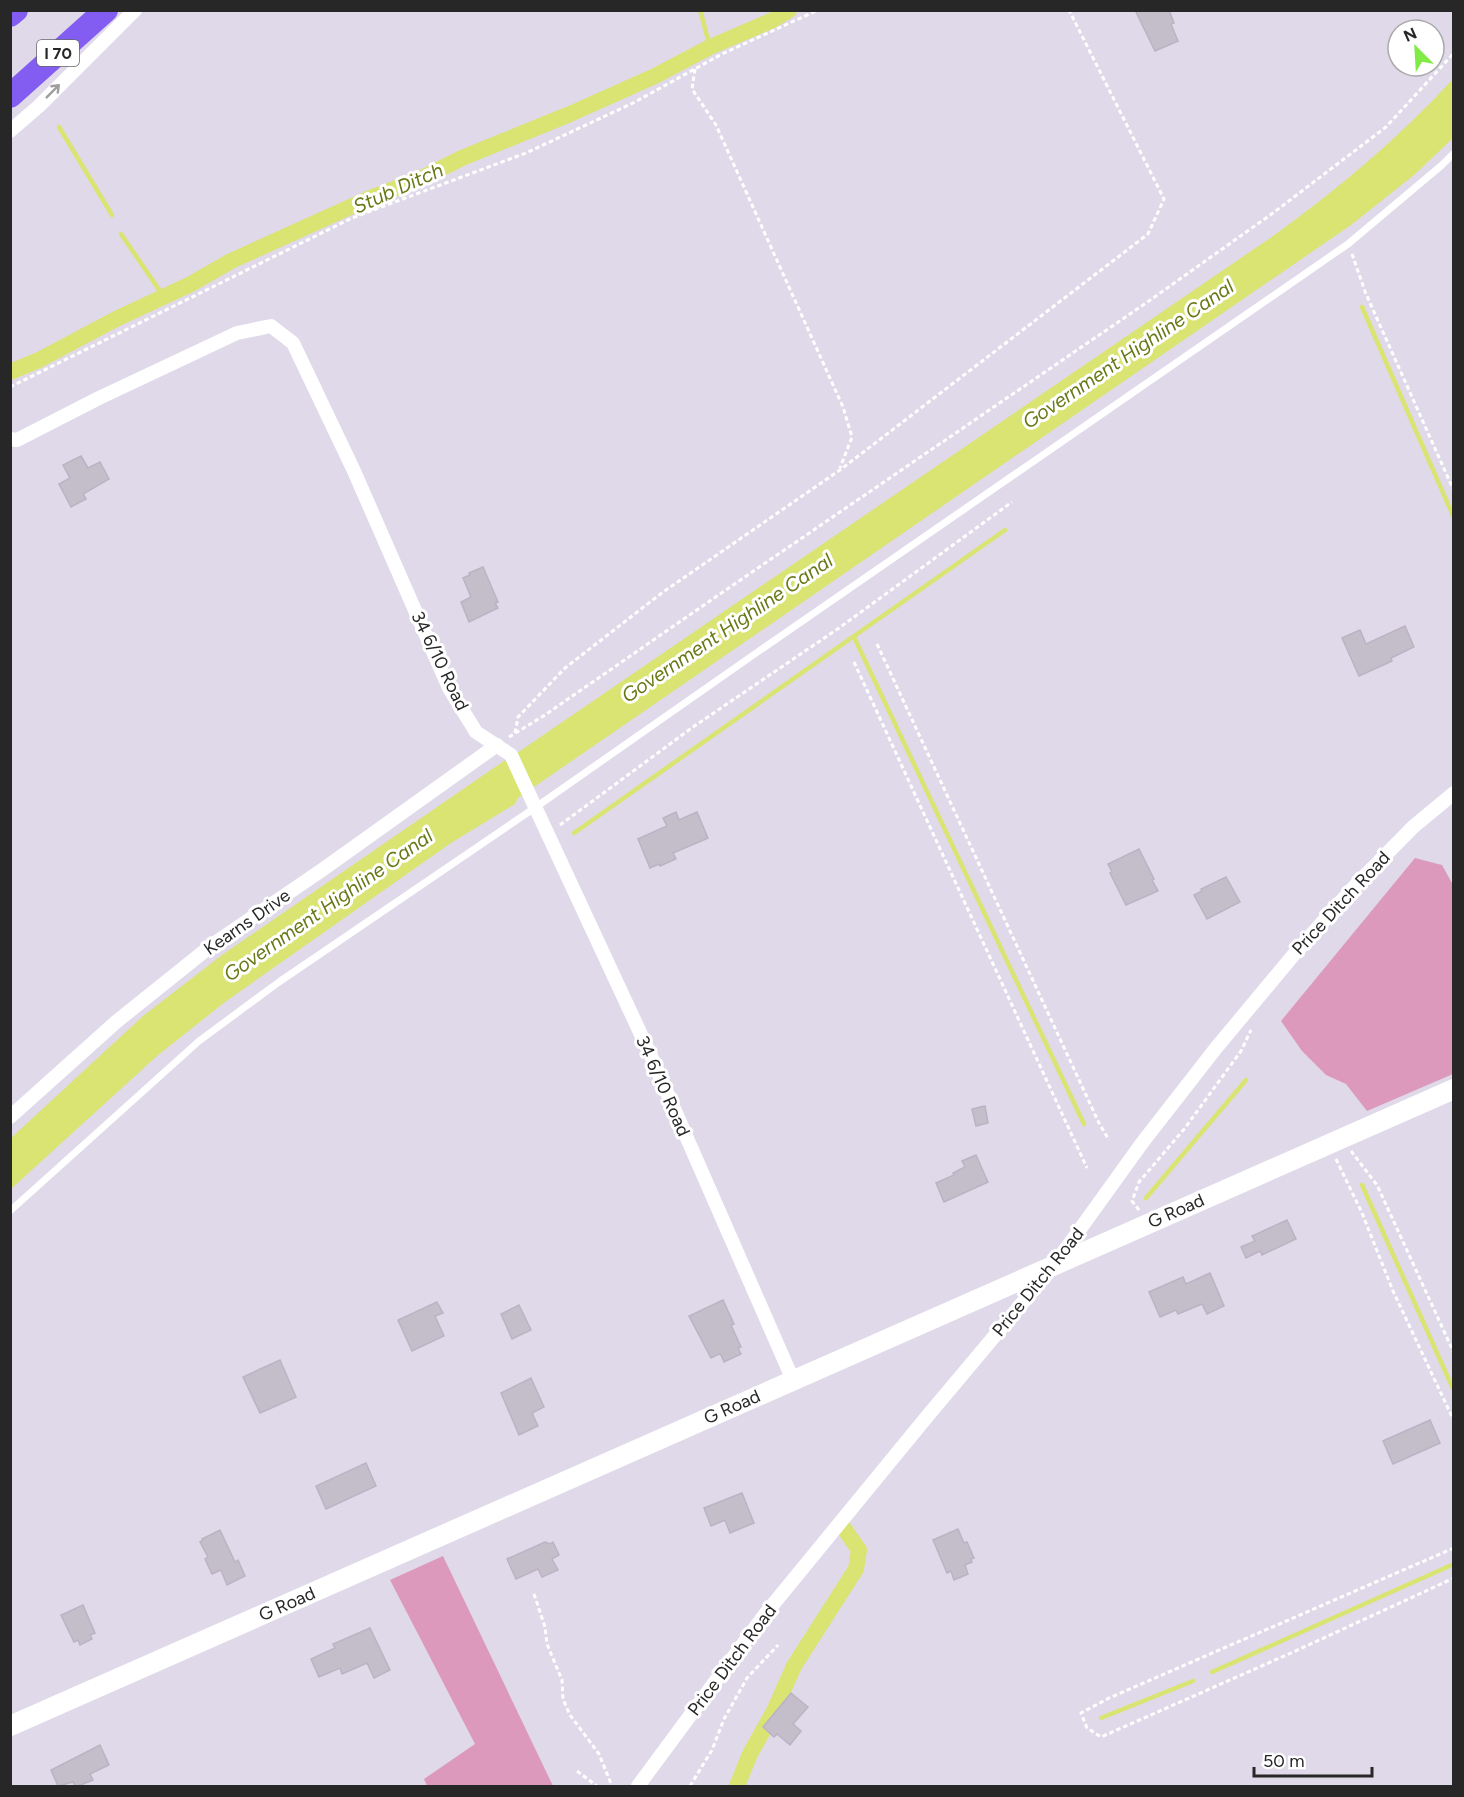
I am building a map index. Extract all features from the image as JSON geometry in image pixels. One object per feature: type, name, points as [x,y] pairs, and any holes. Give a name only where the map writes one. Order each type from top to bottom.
[{"type":"highway","points":[[10,15],[16,10]]},
{"type":"highway","name":"I 70","points":[[10,96],[106,10]]},
{"type":"street","points":[[10,131],[39,106],[135,10]]},
{"type":"street","name":"34 6/10 Road","points":[[10,439],[17,440],[99,398],[237,333],[270,326],[293,343],[354,471],[448,688],[476,732],[511,755],[529,792],[651,1056],[793,1380]]},
{"type":"street","name":"Kearns Drive","points":[[10,1117],[116,1022],[212,945],[497,745]]},
{"type":"street","name":"Price Ditch Road","points":[[638,1786],[766,1613],[1055,1264],[1142,1143],[1216,1048],[1354,887],[1413,827],[1454,793]]},
{"type":"street","name":"G Road","points":[[10,1726],[1454,1089]]},
{"type":"lane","points":[[10,1211],[199,1041],[279,982],[536,807],[1348,244],[1454,153]]},
{"type":"path","points":[[10,387],[352,218],[526,153],[633,102],[722,54],[818,10]]},
{"type":"path","points":[[515,734],[518,717],[565,668],[663,592],[840,470],[1148,234],[1164,199],[1069,10]]},
{"type":"path","points":[[497,745],[545,716],[1273,213],[1386,127],[1454,53]]},
{"type":"path","points":[[696,68],[692,89],[716,125],[843,407],[852,437],[840,470]]},
{"type":"path","points":[[1348,244],[1366,294],[1454,491]]},
{"type":"path","points":[[548,834],[693,727],[840,628],[1012,502]]},
{"type":"path","points":[[877,644],[1109,1140]]},
{"type":"path","points":[[854,662],[1087,1168]]},
{"type":"path","points":[[1150,1222],[1132,1201],[1139,1182],[1185,1128],[1241,1051],[1258,1014],[1259,996]]},
{"type":"path","points":[[1335,1141],[1377,1185],[1454,1353]]},
{"type":"path","points":[[1335,1141],[1393,1291],[1454,1421]]},
{"type":"path","points":[[1454,1548],[1109,1698],[1081,1713],[1087,1728],[1101,1737],[1454,1578]]},
{"type":"path","points":[[534,1594],[545,1627],[547,1644],[562,1680],[563,1699],[570,1715],[599,1754],[612,1786]]},
{"type":"path","points":[[690,1786],[712,1750],[724,1719],[747,1678],[778,1645]]},
{"type":"path","points":[[577,1770],[597,1786]]},
{"type":"shaded area","points":[[1415,858],[1442,865],[1453,885],[1453,1074],[1367,1111],[1346,1084],[1326,1075],[1302,1051],[1281,1021]]},
{"type":"shaded area","points":[[443,1556],[553,1786],[427,1786],[424,1779],[475,1744],[390,1580]]},
{"type":"water","name":"Government Highline Canal","points":[[1453,79],[1453,138],[1414,175],[1351,225],[518,798],[515,804],[451,843],[225,1002],[157,1056],[11,1189],[11,1138],[143,1016],[222,955],[1273,236],[1367,162]]},
{"type":"building","points":[[1135,10],[1169,10],[1174,23],[1171,24],[1178,41],[1155,51]]},
{"type":"building","points":[[81,456],[88,468],[100,462],[109,479],[83,494],[86,499],[71,507],[59,484],[70,478],[63,465]]},
{"type":"building","points":[[483,567],[498,602],[495,603],[498,608],[469,622],[461,602],[471,597],[463,578]]},
{"type":"building","points":[[1405,626],[1414,647],[1391,658],[1392,661],[1359,676],[1342,638],[1360,630],[1366,644]]},
{"type":"building","points":[[676,812],[679,820],[697,812],[708,838],[673,853],[676,859],[650,868],[638,839],[667,826],[663,818]]},
{"type":"building","points":[[1139,849],[1158,891],[1126,905],[1108,864]]},
{"type":"building","points":[[1226,877],[1240,902],[1207,919],[1194,895]]},
{"type":"building","points":[[985,1106],[988,1123],[976,1126],[972,1109]]},
{"type":"building","points":[[976,1155],[988,1182],[944,1202],[936,1183],[954,1175],[953,1173],[965,1167],[962,1161]]},
{"type":"building","points":[[1287,1220],[1296,1239],[1262,1255],[1260,1251],[1246,1258],[1241,1247],[1255,1241],[1252,1236]]},
{"type":"building","points":[[1210,1273],[1224,1306],[1207,1314],[1202,1304],[1178,1314],[1176,1310],[1160,1317],[1149,1292],[1183,1277],[1186,1284]]},
{"type":"building","points":[[723,1300],[741,1347],[738,1348],[741,1354],[724,1362],[719,1354],[711,1358],[689,1316]]},
{"type":"building","points":[[437,1302],[443,1313],[435,1316],[444,1336],[412,1351],[398,1320]]},
{"type":"building","points":[[519,1305],[531,1330],[512,1339],[501,1314]]},
{"type":"building","points":[[280,1360],[296,1397],[260,1413],[243,1377]]},
{"type":"building","points":[[531,1378],[544,1407],[532,1413],[538,1426],[519,1435],[501,1393]]},
{"type":"building","points":[[1430,1420],[1440,1443],[1393,1464],[1383,1441]]},
{"type":"building","points":[[366,1463],[376,1486],[326,1509],[316,1486]]},
{"type":"building","points":[[742,1493],[754,1523],[730,1533],[725,1520],[711,1526],[704,1508]]},
{"type":"building","points":[[958,1529],[974,1558],[971,1559],[972,1562],[965,1565],[968,1574],[954,1580],[951,1571],[947,1573],[933,1540]]},
{"type":"building","points":[[220,1530],[235,1562],[238,1560],[245,1576],[227,1585],[221,1570],[212,1574],[205,1559],[208,1557],[200,1542]]},
{"type":"building","points":[[545,1542],[550,1544],[553,1542],[559,1555],[552,1559],[558,1570],[542,1577],[538,1569],[516,1579],[507,1559]]},
{"type":"building","points":[[83,1605],[95,1633],[90,1635],[92,1639],[80,1645],[78,1640],[74,1642],[61,1615]]},
{"type":"building","points":[[370,1628],[390,1670],[374,1678],[367,1663],[342,1674],[340,1668],[319,1677],[311,1659],[335,1648],[333,1644]]},
{"type":"building","points":[[791,1693],[808,1707],[793,1724],[801,1731],[790,1745],[777,1734],[774,1737],[763,1727]]},
{"type":"building","points":[[100,1745],[109,1765],[90,1774],[93,1780],[78,1786],[75,1786],[73,1782],[58,1786],[51,1770]]},
{"type":"waterway","points":[[700,10],[710,47]]},
{"type":"waterway","name":"Stub Ditch","points":[[10,372],[39,360],[116,319],[191,284],[231,261],[370,198],[418,180],[462,158],[655,76],[710,47],[773,20],[789,10]]},
{"type":"waterway","points":[[59,127],[112,215]]},
{"type":"waterway","points":[[121,234],[164,297]]},
{"type":"waterway","points":[[1362,307],[1454,518]]},
{"type":"waterway","points":[[574,833],[1005,530]]},
{"type":"waterway","points":[[854,637],[1084,1124]]},
{"type":"waterway","points":[[1146,1198],[1246,1080]]},
{"type":"waterway","points":[[1362,1185],[1454,1391]]},
{"type":"waterway","points":[[737,1786],[750,1754],[774,1711],[794,1666],[856,1569],[859,1550],[843,1527]]},
{"type":"waterway","points":[[1212,1672],[1454,1564]]},
{"type":"waterway","points":[[1101,1718],[1193,1681]]}]
